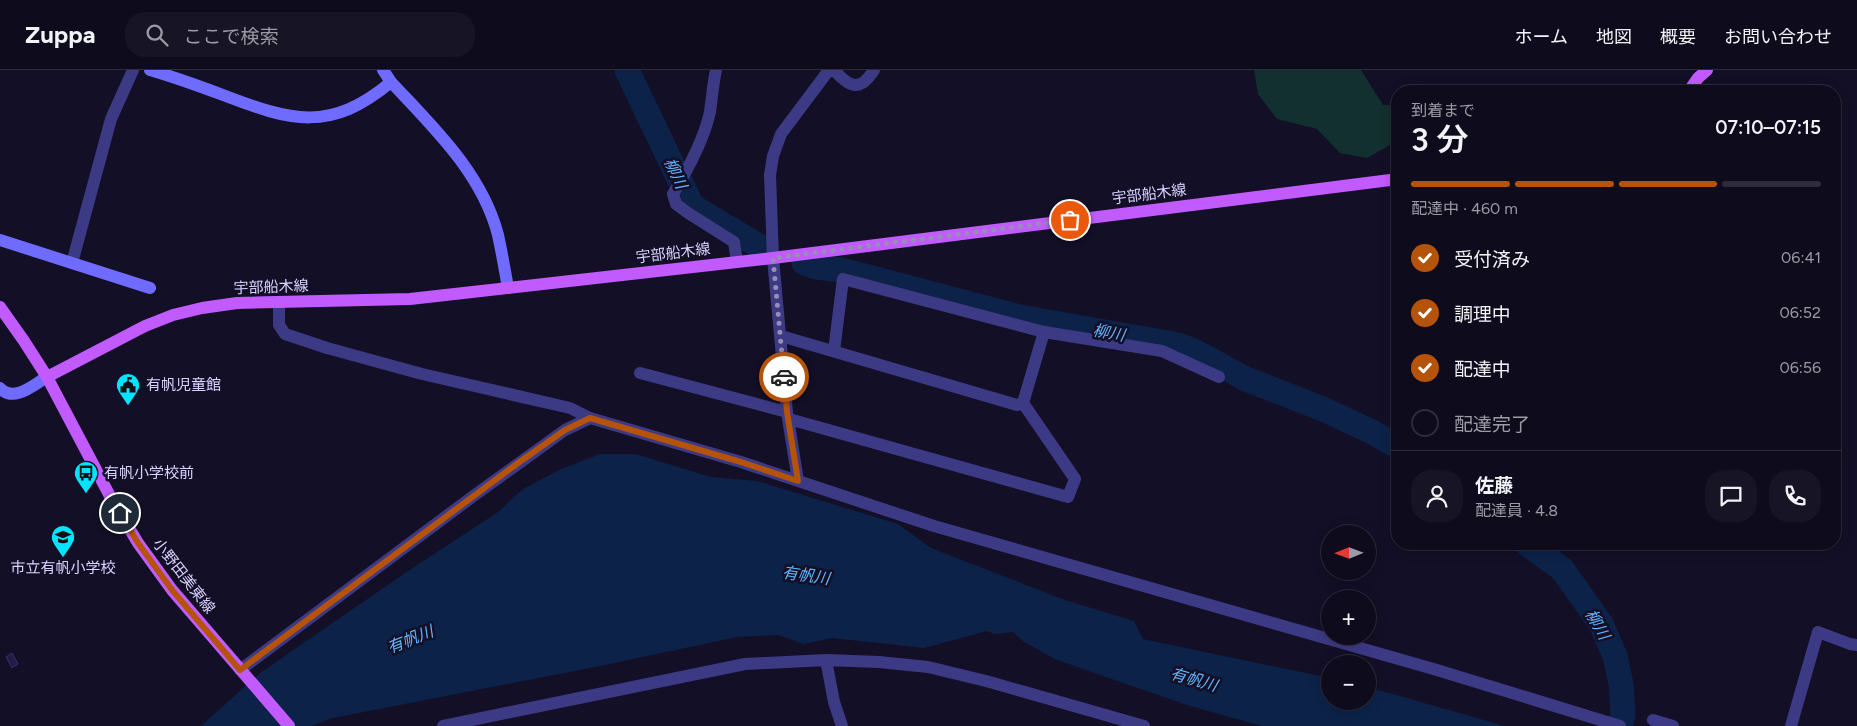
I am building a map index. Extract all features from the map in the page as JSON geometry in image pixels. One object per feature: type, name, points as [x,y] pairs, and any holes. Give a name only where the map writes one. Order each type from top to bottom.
[{"type":"main road","points":[[1693,85],[1707,70]]},
{"type":"main road","name":"宇部船木線","points":[[47,377],[145,326],[173,315],[210,306],[237,303],[410,299],[773,258],[1391,180]]},
{"type":"main road","points":[[0,307],[47,377]]},
{"type":"main road","name":"小野田美東線","points":[[47,377],[111,498],[138,543],[172,590],[289,726]]},
{"type":"street","points":[[72,263],[111,119],[125,84],[133,70]]},
{"type":"street","points":[[150,70],[276,114],[307,118],[322,117],[349,110],[376,95],[391,82]]},
{"type":"street","points":[[383,70],[391,82],[452,149],[477,186],[488,207],[498,235],[508,288]]},
{"type":"street","points":[[716,70],[710,113],[705,128],[684,177],[673,194],[676,204],[734,242],[736,262]]},
{"type":"street","points":[[798,481],[788,416],[773,258],[770,175],[773,156],[781,134],[829,70]]},
{"type":"street","points":[[834,70],[851,85],[866,82],[874,70]]},
{"type":"street","points":[[0,240],[150,288]]},
{"type":"street","points":[[834,351],[843,279],[1044,332],[1162,351],[1219,378]]},
{"type":"street","points":[[279,303],[279,325],[285,334],[327,348],[422,374],[570,408],[590,418],[741,462],[934,526],[1401,659],[1620,726]]},
{"type":"street","points":[[1023,403],[1044,332]]},
{"type":"street","points":[[781,336],[1017,405],[1023,403]]},
{"type":"street","points":[[640,373],[1068,497],[1075,479],[1023,403]]},
{"type":"street","points":[[0,388],[9,394],[18,394],[47,377]]},
{"type":"street","points":[[240,670],[518,463],[565,430],[590,418]]},
{"type":"street","points":[[1791,726],[1818,632],[1857,645]]},
{"type":"street","points":[[826,660],[834,702],[842,726]]},
{"type":"street","points":[[443,726],[745,664],[826,660],[879,662],[928,667],[986,681],[1144,726]]},
{"type":"street","points":[[1659,726],[1653,720],[1674,726]]},
{"type":"green space","points":[[1254,70],[1361,70],[1383,105],[1391,105],[1391,145],[1367,158],[1340,153],[1317,129],[1277,119],[1258,94]]},
{"type":"water","name":"有帆川","points":[[600,454],[635,454],[711,477],[757,481],[898,524],[931,548],[1062,599],[1134,621],[1143,639],[1321,676],[1321,710],[1376,710],[1376,689],[1505,726],[1262,726],[1187,705],[1057,660],[1024,642],[1013,632],[994,634],[987,631],[924,648],[832,638],[804,644],[778,635],[737,637],[600,666],[333,718],[311,726],[201,726],[260,673],[408,571],[498,512],[523,489],[561,469]]},
{"type":"building","points":[[12,653],[18,664],[12,668],[6,657]]},
{"type":"waterway","name":"柳川","points":[[627,70],[692,206],[759,246]]},
{"type":"waterway","name":"柳川","points":[[804,263],[816,267],[842,270],[1020,317],[1179,345],[1246,379],[1323,409],[1391,443]]},
{"type":"waterway","name":"柳川","points":[[1535,550],[1562,569],[1601,624],[1615,656],[1621,684],[1623,715],[1620,726]]},
{"type":"way so far","points":[[784,377],[773,258],[1070,220]]},
{"type":"place","name":"有帆児童館","points":[[128,406]]},
{"type":"place","name":"有帆小学校前","points":[[86,494]]},
{"type":"place","name":"市立有帆小学校","points":[[63,558]]},
{"type":"route","points":[[120,513],[138,543],[172,590],[240,670],[518,463],[565,430],[590,418],[741,462],[798,481],[787,412],[784,377]]}]
